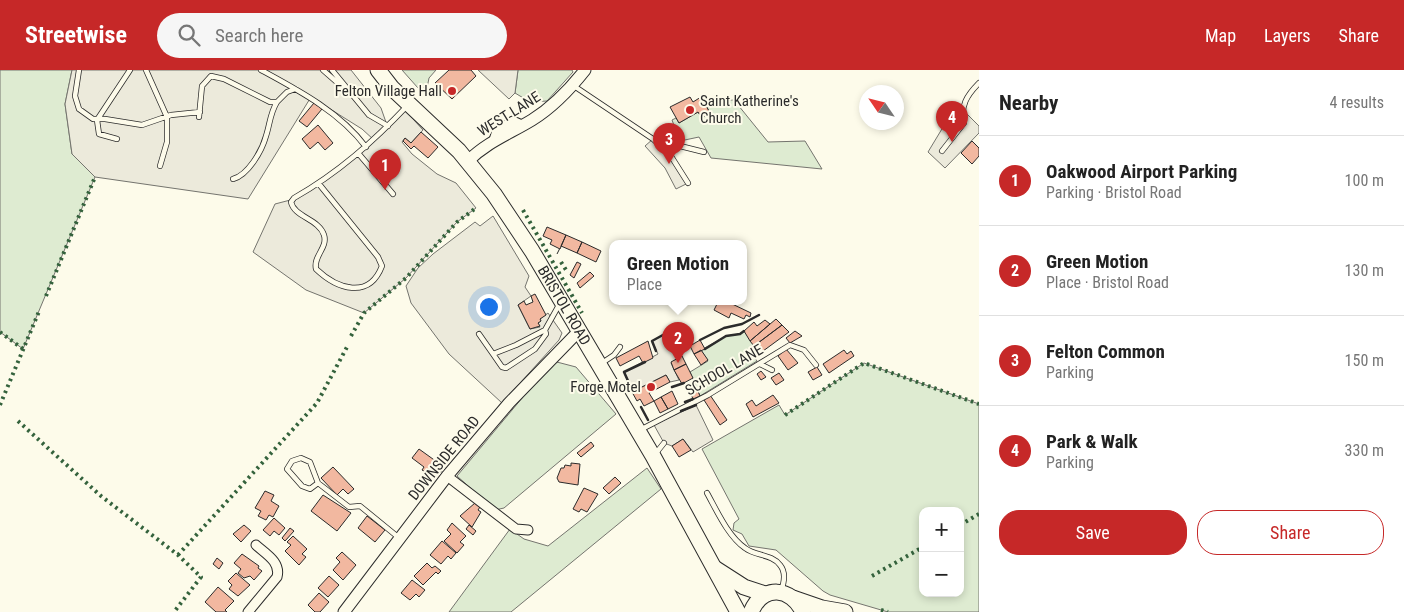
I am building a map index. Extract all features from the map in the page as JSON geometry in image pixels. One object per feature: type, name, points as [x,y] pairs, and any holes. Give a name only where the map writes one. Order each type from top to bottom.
[{"type":"highway","name":"BRISTOL ROAD","points":[[378,70],[409,104],[468,161],[494,194],[639,431],[738,612]]},
{"type":"highway","name":"BRISTOL ROAD","points":[[716,569],[744,588],[765,594]]},
{"type":"highway","points":[[752,612],[758,599],[765,594],[787,595],[822,608],[845,612]]},
{"type":"highway","points":[[787,595],[803,612]]},
{"type":"street","name":"WEST LANE","points":[[468,161],[494,140],[522,125],[552,105],[572,86],[585,70]]},
{"type":"street","name":"DOWNSIDE ROAD","points":[[344,612],[447,476],[509,403],[578,332]]},
{"type":"street","points":[[447,476],[516,529],[528,530]]},
{"type":"street","points":[[248,612],[277,577],[279,570],[277,564],[256,545]]},
{"type":"lane","points":[[79,70],[75,96],[79,109],[97,120],[105,119],[142,125],[167,117],[200,115],[202,86],[211,76],[224,78],[270,102],[277,102]]},
{"type":"lane","points":[[117,139],[99,134],[97,120],[130,70]]},
{"type":"lane","points":[[146,70],[167,117],[168,142],[160,166]]},
{"type":"lane","points":[[261,70],[295,89],[355,132],[366,147]]},
{"type":"lane","points":[[322,70],[344,88],[369,115],[388,126]]},
{"type":"lane","points":[[332,70],[344,88]]},
{"type":"lane","points":[[942,151],[964,123],[961,112],[965,100],[979,83]]},
{"type":"lane","points":[[572,86],[653,139],[669,152],[688,183]]},
{"type":"lane","points":[[233,179],[241,177],[247,170],[266,138],[272,109],[287,92],[295,89]]},
{"type":"lane","points":[[319,184],[378,257],[382,266],[372,283],[364,288],[345,287],[316,269],[315,264],[325,241],[324,234],[312,220],[296,210],[291,202],[294,198],[319,184],[366,147],[409,104]]},
{"type":"lane","points":[[653,139],[704,152]]},
{"type":"lane","points":[[358,153],[393,194]]},
{"type":"lane","points":[[479,334],[502,367],[506,368],[535,349],[546,334],[545,330],[561,301]]},
{"type":"lane","points":[[493,354],[545,330]]},
{"type":"lane","name":"SCHOOL LANE","points":[[639,431],[760,364],[790,345],[804,350],[816,365]]},
{"type":"lane","points":[[599,365],[614,355],[620,347]]},
{"type":"lane","points":[[760,364],[772,370]]},
{"type":"lane","points":[[653,456],[664,444]]},
{"type":"lane","points":[[318,483],[310,489],[302,486],[287,469],[292,461],[301,458],[310,462],[318,483],[350,507],[360,506],[399,538]]},
{"type":"lane","points":[[706,494],[738,542],[750,551],[771,558],[780,564],[787,595]]},
{"type":"green space","points":[[0,70],[72,70],[65,104],[72,154],[95,177],[23,349],[0,332]]},
{"type":"green space","points":[[402,70],[436,70],[429,78],[427,88],[418,88]]},
{"type":"green space","points":[[518,70],[572,70],[573,72],[547,101],[530,102],[515,93]]},
{"type":"green space","points":[[734,100],[768,142],[805,141],[822,169],[711,158],[699,137],[680,141],[672,120],[676,118],[679,123],[698,112],[702,118],[710,112],[703,101]]},
{"type":"green space","points":[[744,331],[756,348],[750,352],[757,361],[700,396],[690,372],[708,361],[701,350],[726,336],[739,334]]},
{"type":"green space","points":[[553,361],[576,367],[616,414],[504,508],[495,510],[457,476]]},
{"type":"green space","points":[[864,363],[979,404],[979,612],[888,612],[830,595],[776,550],[749,546],[742,534],[733,530],[734,523],[739,519],[702,449],[779,405],[785,415]]},
{"type":"green space","points":[[647,468],[661,489],[511,612],[449,612],[510,529],[524,539],[548,546]]},
{"type":"shaded area","points":[[72,70],[351,70],[381,108],[388,128],[405,110],[423,130],[411,143],[405,138],[402,142],[412,154],[437,174],[456,183],[476,208],[457,222],[406,278],[364,313],[306,290],[253,252],[275,204],[298,198],[374,140],[362,129],[311,97],[248,199],[95,177],[72,154],[65,104]]},
{"type":"shaded area","points":[[478,70],[518,70],[515,93],[509,99]]},
{"type":"shaded area","points":[[957,104],[979,126],[979,133],[945,168],[928,152]]},
{"type":"shaded area","points":[[653,139],[669,153],[688,183],[676,189],[665,168],[645,146]]},
{"type":"shaded area","points":[[493,216],[529,276],[525,287],[531,296],[518,305],[530,329],[540,327],[538,323],[541,321],[540,319],[548,313],[562,333],[559,340],[502,403],[449,354],[411,303],[406,286],[418,268],[433,254],[475,222],[480,226]]},
{"type":"shaded area","points":[[668,332],[682,356],[671,363],[679,380],[670,382],[666,375],[632,392],[624,372],[658,354],[652,341]]},
{"type":"shaded area","points":[[696,405],[713,440],[693,452],[683,439],[672,446],[664,443],[654,425]]},
{"type":"building","name":"Felton Village Hall","points":[[449,70],[471,70],[476,76],[452,99],[435,83]]},
{"type":"building","name":"Saint Katherine's Church","points":[[690,97],[693,102],[701,97],[710,113],[702,118],[698,112],[679,123],[670,107]]},
{"type":"building","points":[[314,103],[322,109],[307,127],[299,121]]},
{"type":"building","points":[[318,125],[333,143],[325,150],[318,142],[310,149],[302,139]]},
{"type":"building","points":[[421,132],[438,147],[428,158],[414,146],[411,149],[403,141],[405,138],[411,143]]},
{"type":"building","points":[[972,141],[979,148],[979,156],[972,164],[961,153]]},
{"type":"building","points":[[547,227],[566,235],[560,249],[550,244],[552,240],[543,236]]},
{"type":"building","points":[[566,235],[582,242],[577,253],[561,246]]},
{"type":"building","points":[[582,242],[601,251],[596,262],[577,253]]},
{"type":"building","points":[[577,262],[581,264],[574,278],[570,275]]},
{"type":"building","points":[[590,272],[594,276],[580,288],[577,283]]},
{"type":"building","points":[[535,294],[546,315],[540,319],[541,321],[538,323],[540,326],[530,329],[518,305],[524,301],[526,305],[533,302],[531,296]]},
{"type":"building","points":[[716,305],[734,305],[751,313],[750,317],[746,315],[744,319],[731,313],[729,318],[714,310]]},
{"type":"building","points":[[776,319],[782,325],[754,346],[750,341]]},
{"type":"building","points":[[765,320],[770,324],[750,341],[744,331],[754,322],[757,326]]},
{"type":"building","points":[[782,325],[789,332],[759,354],[754,346]]},
{"type":"building","points":[[795,331],[802,336],[790,343],[786,338]]},
{"type":"building","points":[[700,340],[705,349],[694,354],[690,346]]},
{"type":"building","points":[[648,341],[653,358],[643,363],[639,356],[620,366],[616,358]]},
{"type":"building","points":[[786,349],[798,363],[788,370],[778,356]]},
{"type":"building","points":[[701,350],[708,360],[701,365],[694,354]]},
{"type":"building","points":[[844,350],[847,354],[851,351],[854,356],[829,373],[823,364]]},
{"type":"building","points":[[682,356],[686,364],[674,370],[671,362]]},
{"type":"building","points":[[686,364],[693,378],[682,384],[674,370]]},
{"type":"building","points":[[817,367],[822,375],[813,380],[808,372]]},
{"type":"building","points":[[761,371],[766,377],[761,380],[757,374]]},
{"type":"building","points":[[779,373],[784,380],[776,385],[771,378]]},
{"type":"building","name":"Forge Motel","points":[[666,375],[670,382],[649,393],[654,401],[644,406],[640,399],[637,401],[632,392]]},
{"type":"building","points":[[694,382],[700,396],[693,399],[687,385]]},
{"type":"building","points":[[672,391],[678,404],[668,409],[661,397]]},
{"type":"building","points":[[710,395],[727,420],[720,425],[704,400]]},
{"type":"building","points":[[773,395],[779,403],[753,417],[746,404],[752,400],[756,406]]},
{"type":"building","points":[[661,397],[668,409],[660,413],[654,401]]},
{"type":"building","points":[[683,439],[691,450],[679,457],[672,446]]},
{"type":"building","points":[[591,442],[594,446],[581,457],[577,453]]},
{"type":"building","points":[[419,449],[444,467],[440,473],[437,471],[433,474],[429,471],[427,473],[422,470],[424,467],[412,458]]},
{"type":"building","points":[[571,463],[580,464],[578,485],[559,482],[557,478],[561,468],[564,468],[565,465],[571,466]]},
{"type":"building","points":[[333,467],[354,489],[348,494],[343,489],[337,495],[321,478]]},
{"type":"building","points":[[615,477],[621,483],[609,494],[603,488]]},
{"type":"building","points":[[584,488],[598,494],[587,512],[581,509],[579,512],[573,509]]},
{"type":"building","points":[[265,491],[274,495],[271,501],[279,506],[273,517],[269,515],[266,520],[258,516],[261,511],[255,508]]},
{"type":"building","points":[[323,495],[351,513],[337,531],[311,511]]},
{"type":"building","points":[[475,503],[480,507],[478,510],[481,512],[472,527],[460,516]]},
{"type":"building","points":[[367,516],[385,530],[375,542],[358,528]]},
{"type":"building","points":[[274,518],[285,528],[279,535],[274,531],[270,536],[263,530]]},
{"type":"building","points":[[452,523],[466,536],[460,542],[464,545],[457,553],[444,541],[451,534],[447,530]]},
{"type":"building","points":[[244,525],[251,531],[241,542],[233,534]]},
{"type":"building","points":[[469,525],[476,531],[473,535],[466,529]]},
{"type":"building","points":[[290,528],[294,531],[285,541],[282,538]]},
{"type":"building","points":[[293,536],[307,549],[302,554],[306,557],[299,565],[285,551],[291,545],[287,542]]},
{"type":"building","points":[[442,541],[456,553],[451,559],[448,556],[441,564],[430,555]]},
{"type":"building","points":[[342,552],[356,565],[343,580],[333,570],[340,562],[336,558]]},
{"type":"building","points":[[242,554],[259,566],[258,568],[262,571],[254,580],[250,576],[244,578],[238,573],[241,569],[234,563]]},
{"type":"building","points":[[217,558],[223,563],[219,569],[213,564]]},
{"type":"building","points":[[427,563],[432,568],[435,566],[441,571],[438,574],[436,572],[423,585],[414,576]]},
{"type":"building","points":[[236,573],[250,585],[238,596],[229,589],[232,585],[228,581]]},
{"type":"building","points":[[329,576],[339,585],[328,597],[318,588]]},
{"type":"building","points":[[412,580],[425,590],[419,597],[416,594],[410,600],[401,593]]},
{"type":"building","points":[[218,587],[234,601],[225,610],[227,612],[216,612],[205,602]]},
{"type":"building","points":[[319,593],[329,602],[320,612],[315,612],[308,605]]},
{"type":"hedge","points":[[46,296],[95,177]]},
{"type":"hedge","points":[[351,336],[364,313],[406,278],[457,222],[476,208]]},
{"type":"hedge","points":[[523,210],[582,313]]},
{"type":"hedge","points":[[561,262],[568,273]]},
{"type":"hedge","points":[[0,405],[40,309]]},
{"type":"hedge","points":[[0,332],[23,349]]},
{"type":"hedge","points":[[178,555],[317,403],[347,347]]},
{"type":"hedge","points":[[785,415],[864,363],[979,404]]},
{"type":"hedge","points":[[18,421],[101,496],[178,555],[201,577],[174,612]]},
{"type":"hedge","points":[[964,523],[979,514]]},
{"type":"hedge","points":[[872,576],[919,549]]},
{"type":"hedge","points":[[881,610],[888,612]]},
{"type":"fence","points":[[557,254],[561,246]]},
{"type":"wall","points":[[700,340],[724,328],[742,324],[759,315]]},
{"type":"wall","points":[[656,351],[652,341],[681,325]]},
{"type":"wall","points":[[705,349],[726,336],[740,334],[744,331]]},
{"type":"wall","points":[[629,383],[624,372],[645,362]]},
{"type":"wall","points":[[672,387],[684,383]]},
{"type":"wall","points":[[685,402],[693,399]]},
{"type":"wall","points":[[681,411],[696,405]]},
{"type":"wall","points":[[641,407],[648,420]]},
{"type":"place","name":"Felton Village Hall","points":[[452,91]]},
{"type":"place","name":"Saint Katherine's Church","points":[[690,110]]},
{"type":"place","name":"Park & Walk","points":[[952,142]]},
{"type":"place","name":"Felton Common","points":[[669,164]]},
{"type":"place","name":"Oakwood Airport Parking","points":[[385,190]]},
{"type":"place","name":"Green Motion","points":[[678,363]]},
{"type":"place","name":"Forge Motel","points":[[651,387]]}]
